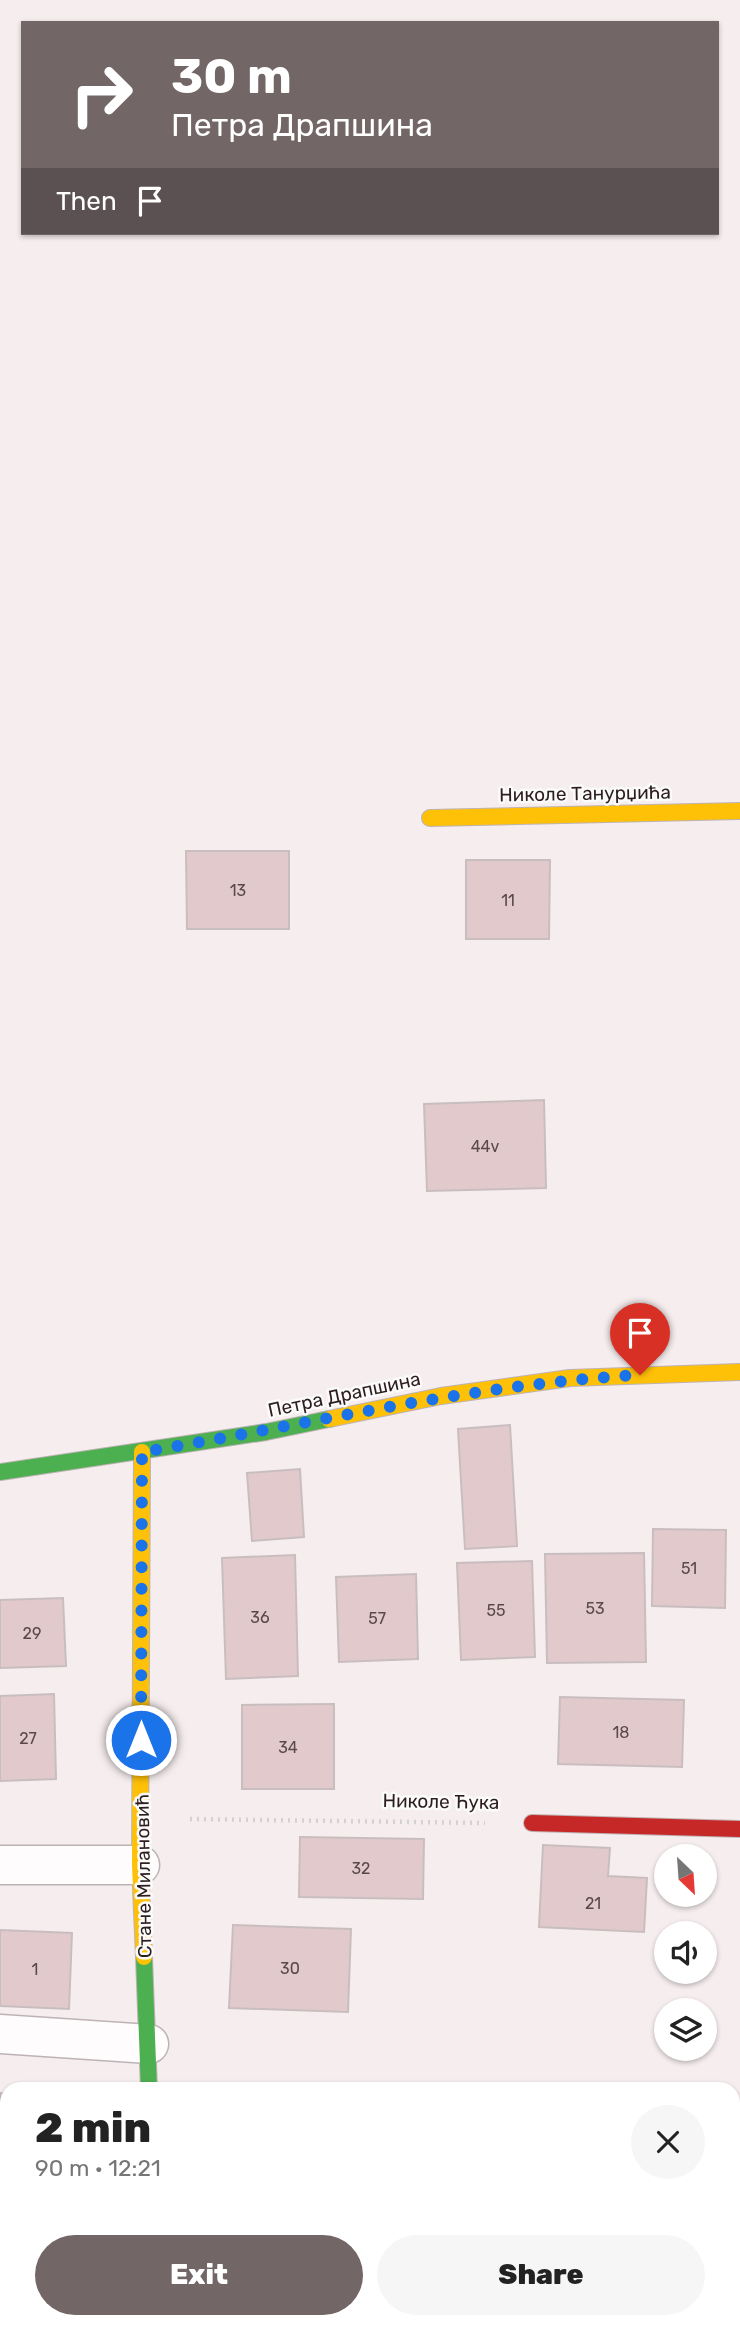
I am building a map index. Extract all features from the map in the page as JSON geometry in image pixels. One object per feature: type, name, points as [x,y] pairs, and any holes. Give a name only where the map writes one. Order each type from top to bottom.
[{"type":"street","name":"Николе Танурџића","points":[[430,818],[740,811]]},
{"type":"street","name":"Петра Драпшина","points":[[0,1472],[142,1452],[480,1390],[570,1378],[740,1372]]},
{"type":"street","name":"Стане Милановић","points":[[142,1452],[140,1865],[149,2082]]},
{"type":"street","points":[[532,1823],[740,1829]]},
{"type":"street","points":[[0,1865],[140,1865]]},
{"type":"street","points":[[0,2034],[149,2044]]},
{"type":"path","name":"Николе Ћука","points":[[141,1819],[532,1823]]},
{"type":"building","points":[[186,851],[289,851],[289,929],[187,929]]},
{"type":"building","points":[[466,860],[550,860],[549,939],[466,939]]},
{"type":"building","points":[[544,1100],[546,1188],[427,1191],[424,1104]]},
{"type":"building","points":[[510,1425],[517,1546],[465,1549],[458,1429]]},
{"type":"building","points":[[300,1469],[304,1537],[252,1541],[247,1473]]},
{"type":"building","points":[[653,1529],[726,1530],[725,1608],[652,1606]]},
{"type":"building","points":[[644,1553],[646,1662],[547,1663],[545,1554]]},
{"type":"building","points":[[295,1555],[298,1676],[226,1679],[222,1558]]},
{"type":"building","points":[[532,1561],[535,1657],[461,1660],[457,1563]]},
{"type":"building","points":[[416,1574],[418,1659],[339,1662],[336,1577]]},
{"type":"building","points":[[63,1598],[66,1666],[0,1668],[0,1600]]},
{"type":"building","points":[[54,1694],[56,1779],[0,1781],[0,1696]]},
{"type":"building","points":[[560,1697],[684,1700],[682,1767],[558,1764]]},
{"type":"building","points":[[334,1704],[334,1789],[242,1789],[242,1705]]},
{"type":"building","points":[[300,1837],[424,1839],[423,1899],[299,1897]]},
{"type":"building","points":[[543,1845],[610,1848],[608,1876],[647,1878],[644,1932],[539,1927]]},
{"type":"building","points":[[233,1925],[351,1929],[348,2012],[229,2008]]},
{"type":"building","points":[[0,1930],[72,1933],[69,2009],[0,2006]]},
{"type":"traffic: fast","points":[[0,1472],[266,1432],[329,1419]]},
{"type":"traffic: fast","points":[[144,1957],[149,2082]]},
{"type":"traffic: slow","points":[[430,818],[740,811]]},
{"type":"traffic: slow","points":[[329,1419],[441,1396],[570,1378],[740,1372]]},
{"type":"traffic: slow","points":[[142,1452],[140,1865],[144,1957]]},
{"type":"traffic: jam","points":[[532,1823],[740,1829]]},
{"type":"route","points":[[141,1740],[142,1452],[266,1432],[442,1396],[570,1378],[640,1375]]}]
